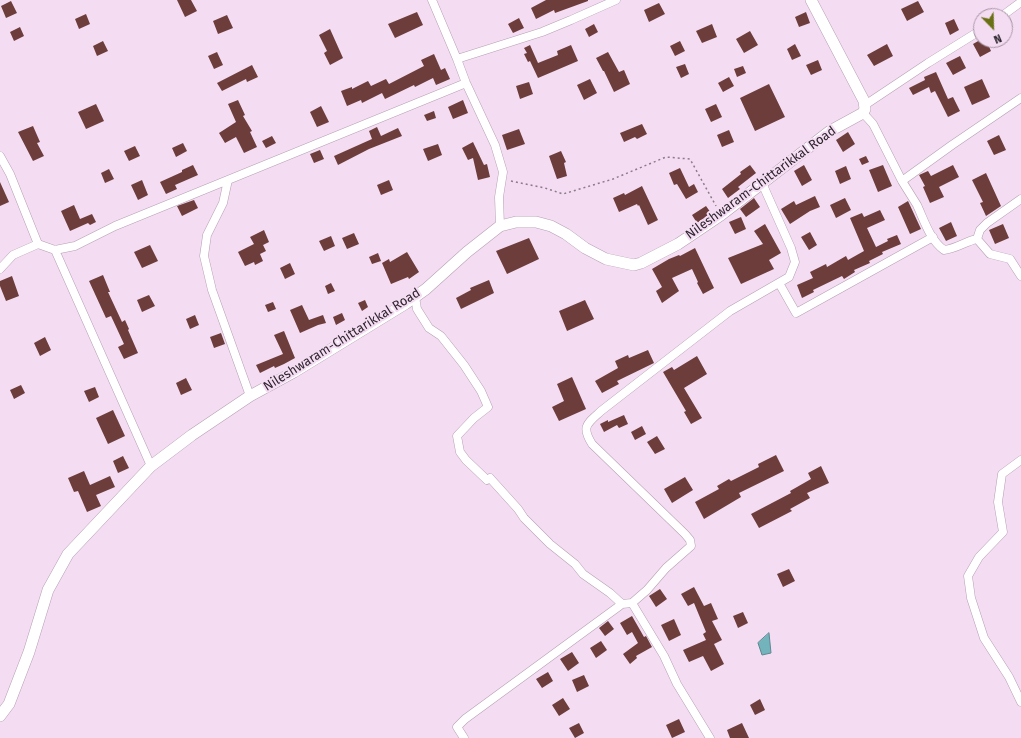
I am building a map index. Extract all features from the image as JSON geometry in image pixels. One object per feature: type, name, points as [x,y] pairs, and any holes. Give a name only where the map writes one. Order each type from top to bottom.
[{"type":"main road","points":[[811,0],[864,101],[864,109]]},
{"type":"main road","name":"Nileshwaram-Chittarikkal Road","points":[[0,716],[9,704],[29,652],[48,590],[68,554],[151,466],[192,435],[250,396],[300,368],[426,289],[482,239],[500,226],[516,222],[536,222],[551,226],[566,234],[585,248],[606,258],[634,265],[641,263],[678,244],[721,215],[830,131],[864,109]]},
{"type":"street","points":[[432,0],[466,83],[495,145],[503,172],[499,197],[500,226]]},
{"type":"street","points":[[457,59],[542,32],[616,0]]},
{"type":"street","points":[[1013,8],[1021,2]]},
{"type":"street","points":[[973,35],[928,63],[864,109],[902,181],[940,247],[944,250],[951,249],[977,239]]},
{"type":"street","points":[[0,269],[13,255],[38,244],[55,250],[75,246],[115,226],[466,83]]},
{"type":"street","points":[[902,181],[958,140],[1021,98]]},
{"type":"street","points":[[0,156],[10,174],[38,244]]},
{"type":"street","points":[[228,180],[223,203],[207,235],[204,256],[212,290],[250,396]]},
{"type":"street","points":[[464,738],[457,727],[465,719],[622,604],[632,603],[647,590],[666,568],[691,546],[690,540],[592,444],[585,433],[586,426],[601,411],[730,311],[789,277],[795,262],[791,248],[762,183]]},
{"type":"street","points":[[977,239],[980,230],[987,222],[1021,199]]},
{"type":"street","points":[[779,283],[796,314],[933,237]]},
{"type":"street","points":[[977,239],[990,254],[1010,259],[1021,276]]},
{"type":"street","points":[[55,250],[151,466]]},
{"type":"street","points":[[415,296],[417,310],[429,328],[441,336],[464,365],[481,391],[488,407],[474,418],[457,436],[460,452],[466,460],[487,480],[490,478],[518,509],[524,518],[550,544],[575,564],[583,574],[610,593],[622,604]]},
{"type":"street","points":[[1021,460],[1002,474],[998,502],[1003,532],[979,557],[968,576],[971,598],[984,638],[1009,676],[1021,702]]},
{"type":"street","points":[[632,603],[664,656],[676,684],[710,738]]},
{"type":"path","points":[[503,172],[511,181],[545,188],[563,194],[613,179],[666,157],[690,159],[721,215]]},
{"type":"water","points":[[769,633],[771,653],[762,655],[758,643]]},
{"type":"building","points":[[177,0],[191,0],[197,11],[185,17]]},
{"type":"building","points":[[546,0],[588,1],[555,13],[554,10],[536,19],[531,8]]},
{"type":"building","points":[[11,1],[17,13],[6,18],[1,6]]},
{"type":"building","points":[[918,1],[924,12],[907,21],[901,9]]},
{"type":"building","points":[[659,3],[665,14],[649,22],[644,10]]},
{"type":"building","points":[[417,12],[423,25],[395,38],[388,24]]},
{"type":"building","points":[[806,12],[810,23],[799,27],[795,17]]},
{"type":"building","points":[[86,14],[90,24],[79,29],[75,19]]},
{"type":"building","points":[[227,15],[233,28],[218,34],[213,21]]},
{"type":"building","points":[[519,18],[524,28],[513,33],[508,24]]},
{"type":"building","points":[[954,19],[959,30],[950,35],[945,23]]},
{"type":"building","points":[[594,24],[598,32],[589,37],[585,29]]},
{"type":"building","points":[[712,24],[717,37],[702,43],[696,31]]},
{"type":"building","points":[[20,27],[24,36],[14,41],[10,32]]},
{"type":"building","points":[[330,29],[343,58],[330,65],[324,53],[327,51],[319,35]]},
{"type":"building","points":[[750,31],[758,45],[744,53],[736,39]]},
{"type":"building","points":[[103,41],[108,51],[97,56],[93,46]]},
{"type":"building","points":[[680,41],[685,51],[675,56],[670,46]]},
{"type":"building","points":[[795,44],[801,56],[792,60],[787,49]]},
{"type":"building","points":[[887,44],[893,56],[874,66],[867,55]]},
{"type":"building","points":[[530,45],[538,63],[558,55],[557,51],[571,45],[578,61],[538,78],[530,61],[528,62],[524,54],[527,53],[524,48]]},
{"type":"building","points":[[975,48],[990,48],[991,51],[980,57]]},
{"type":"building","points":[[217,52],[223,65],[214,69],[208,56]]},
{"type":"building","points":[[608,52],[619,72],[624,70],[630,84],[614,92],[596,58]]},
{"type":"building","points":[[434,54],[441,70],[445,68],[450,79],[436,85],[433,78],[415,87],[414,85],[385,99],[382,93],[362,103],[361,100],[347,106],[341,91],[352,87],[352,89],[368,81],[371,86],[386,79],[389,84],[424,66],[421,60]]},
{"type":"building","points":[[960,56],[966,68],[953,75],[946,63]]},
{"type":"building","points":[[818,60],[822,70],[811,75],[806,65]]},
{"type":"building","points":[[685,64],[689,74],[681,78],[676,67]]},
{"type":"building","points":[[252,65],[258,77],[247,82],[246,79],[222,91],[217,83]]},
{"type":"building","points":[[743,66],[746,73],[737,77],[734,69]]},
{"type":"building","points":[[936,72],[948,99],[953,97],[960,111],[948,117],[935,91],[931,93],[929,87],[913,95],[909,88],[925,80],[924,77]]},
{"type":"building","points":[[729,77],[734,86],[723,92],[718,83]]},
{"type":"building","points":[[590,79],[597,93],[584,100],[577,85]]},
{"type":"building","points":[[982,79],[990,97],[972,105],[964,87]]},
{"type":"building","points":[[529,82],[533,94],[520,99],[516,86]]},
{"type":"building","points":[[769,84],[785,117],[755,131],[740,98]]},
{"type":"building","points":[[238,100],[245,115],[243,116],[252,131],[250,132],[257,147],[244,153],[236,137],[225,143],[219,133],[236,122],[228,104]]},
{"type":"building","points":[[463,100],[468,113],[453,119],[448,107]]},
{"type":"building","points":[[96,104],[104,121],[86,129],[78,112]]},
{"type":"building","points":[[716,104],[722,117],[711,122],[705,109]]},
{"type":"building","points":[[321,106],[329,122],[317,127],[310,112]]},
{"type":"building","points":[[434,111],[436,118],[427,121],[424,115]]},
{"type":"building","points":[[642,124],[647,134],[637,139],[635,137],[624,142],[620,133]]},
{"type":"building","points":[[33,126],[40,142],[37,143],[44,156],[33,161],[18,132]]},
{"type":"building","points":[[377,127],[381,136],[398,128],[402,136],[369,149],[338,165],[334,156],[372,139],[369,131]]},
{"type":"building","points":[[519,129],[525,144],[507,150],[502,135]]},
{"type":"building","points":[[729,130],[734,142],[722,147],[717,135]]},
{"type":"building","points":[[848,132],[855,144],[843,152],[836,140]]},
{"type":"building","points":[[999,135],[1006,150],[994,155],[987,141]]},
{"type":"building","points":[[272,136],[276,143],[266,148],[262,141]]},
{"type":"building","points":[[473,142],[484,165],[487,164],[490,177],[478,180],[473,158],[468,160],[462,148]]},
{"type":"building","points":[[183,143],[187,151],[176,157],[172,148]]},
{"type":"building","points":[[438,144],[442,155],[428,161],[423,149]]},
{"type":"building","points":[[135,146],[140,156],[129,161],[124,151]]},
{"type":"building","points":[[320,150],[324,159],[314,163],[310,154]]},
{"type":"building","points":[[561,151],[566,162],[564,163],[567,176],[557,179],[549,156]]},
{"type":"building","points":[[866,156],[869,162],[862,165],[859,159]]},
{"type":"building","points":[[193,165],[198,175],[175,185],[177,189],[166,194],[160,182]]},
{"type":"building","points":[[750,165],[756,173],[738,187],[740,189],[728,198],[722,189]]},
{"type":"building","points":[[804,165],[812,180],[802,186],[794,171]]},
{"type":"building","points":[[883,165],[892,186],[878,192],[869,170]]},
{"type":"building","points":[[953,165],[959,177],[939,187],[944,197],[930,203],[923,187],[925,186],[919,175],[928,171],[931,176]]},
{"type":"building","points":[[846,166],[851,179],[840,184],[835,171]]},
{"type":"building","points":[[680,168],[689,187],[694,184],[698,192],[686,199],[677,184],[674,185],[669,173]]},
{"type":"building","points":[[109,169],[114,179],[105,183],[101,173]]},
{"type":"building","points":[[986,173],[1001,206],[986,216],[980,203],[983,202],[972,180]]},
{"type":"building","points":[[142,180],[148,195],[138,200],[131,185]]},
{"type":"building","points":[[389,180],[393,190],[381,195],[377,185]]},
{"type":"building","points":[[0,182],[9,202],[0,206]]},
{"type":"building","points":[[642,186],[658,220],[648,225],[639,205],[638,206],[637,204],[619,212],[613,198],[624,193],[625,195]]},
{"type":"building","points":[[815,196],[820,207],[810,211],[790,224],[781,209],[794,201],[796,205]]},
{"type":"building","points":[[754,198],[760,207],[746,217],[740,209]]},
{"type":"building","points":[[845,198],[851,210],[836,218],[830,205]]},
{"type":"building","points":[[194,200],[198,208],[182,216],[177,206]]},
{"type":"building","points":[[908,201],[921,229],[910,234],[898,207]]},
{"type":"building","points":[[74,205],[80,219],[92,214],[96,222],[90,225],[88,223],[70,231],[61,211]]},
{"type":"building","points":[[706,206],[711,213],[697,223],[692,215]]},
{"type":"building","points":[[880,210],[885,220],[867,228],[876,247],[888,241],[887,239],[897,235],[901,244],[882,252],[883,254],[869,261],[870,263],[854,270],[855,272],[844,279],[842,276],[813,290],[814,292],[802,298],[797,285],[813,278],[810,272],[826,264],[827,267],[846,256],[848,260],[864,251],[850,218],[862,213],[864,217]]},
{"type":"building","points":[[741,217],[746,229],[735,234],[729,222]]},
{"type":"building","points":[[951,222],[957,236],[946,241],[939,228]]},
{"type":"building","points":[[765,224],[781,253],[769,260],[774,269],[741,284],[728,258],[763,244],[754,231]]},
{"type":"building","points":[[1003,224],[1009,238],[995,244],[989,230]]},
{"type":"building","points":[[264,230],[269,242],[263,245],[266,251],[260,254],[263,261],[255,265],[254,262],[245,266],[238,252],[254,244],[250,237]]},
{"type":"building","points":[[810,232],[817,245],[809,250],[801,237]]},
{"type":"building","points":[[354,233],[359,244],[347,249],[342,238]]},
{"type":"building","points":[[331,236],[335,246],[324,251],[319,241]]},
{"type":"building","points":[[529,238],[539,259],[507,274],[496,251]]},
{"type":"building","points":[[150,245],[158,261],[142,268],[134,252]]},
{"type":"building","points":[[695,248],[714,288],[703,294],[692,269],[672,278],[679,291],[662,303],[656,291],[662,287],[652,269],[669,259],[679,255],[680,256]]},
{"type":"building","points":[[407,252],[419,272],[409,279],[408,277],[391,284],[382,263],[389,259],[390,262]]},
{"type":"building","points":[[378,253],[381,261],[372,264],[369,257]]},
{"type":"building","points":[[290,263],[295,274],[285,279],[280,268]]},
{"type":"building","points":[[103,275],[110,292],[108,292],[122,322],[125,320],[138,353],[124,359],[118,347],[124,344],[111,316],[106,318],[89,281]]},
{"type":"building","points":[[12,276],[19,296],[6,301],[0,286],[0,281]]},
{"type":"building","points":[[489,280],[494,293],[461,309],[456,298],[471,290],[470,288]]},
{"type":"building","points":[[331,283],[335,291],[328,294],[325,286]]},
{"type":"building","points":[[149,295],[155,306],[142,312],[137,300]]},
{"type":"building","points":[[365,300],[368,307],[362,311],[358,303]]},
{"type":"building","points":[[585,300],[594,319],[567,331],[559,311]]},
{"type":"building","points":[[273,302],[276,309],[268,312],[265,305]]},
{"type":"building","points":[[302,305],[309,320],[323,315],[326,323],[300,333],[290,310]]},
{"type":"building","points":[[342,313],[345,320],[336,325],[333,317]]},
{"type":"building","points":[[195,315],[199,325],[190,329],[186,319]]},
{"type":"building","points":[[284,331],[295,358],[275,368],[274,366],[260,373],[256,365],[283,354],[274,335]]},
{"type":"building","points":[[221,333],[225,344],[214,348],[210,337]]},
{"type":"building","points":[[45,337],[51,350],[40,356],[34,343]]},
{"type":"building","points":[[648,350],[654,363],[617,381],[619,384],[602,393],[595,381],[618,368],[615,361],[628,355],[629,358]]},
{"type":"building","points":[[697,356],[707,374],[684,388],[702,418],[691,424],[684,412],[686,411],[663,372],[672,367],[674,370]]},
{"type":"building","points":[[572,377],[586,409],[559,421],[552,407],[564,401],[557,384]]},
{"type":"building","points":[[186,378],[192,390],[181,395],[176,383]]},
{"type":"building","points":[[21,385],[25,393],[14,399],[10,390]]},
{"type":"building","points":[[95,387],[99,397],[89,402],[84,391]]},
{"type":"building","points":[[113,410],[125,436],[108,444],[96,418]]},
{"type":"building","points":[[624,415],[628,424],[619,428],[617,425],[604,432],[600,424]]},
{"type":"building","points":[[642,426],[646,434],[635,440],[631,432]]},
{"type":"building","points":[[657,436],[665,449],[655,454],[647,442]]},
{"type":"building","points":[[776,455],[784,471],[739,493],[741,497],[704,519],[695,502],[719,489],[717,486],[729,479],[731,481],[759,467],[758,464]]},
{"type":"building","points":[[123,456],[129,468],[118,473],[113,461]]},
{"type":"building","points":[[821,466],[829,483],[807,493],[810,498],[790,509],[792,511],[759,528],[751,514],[791,493],[790,491],[811,479],[808,473]]},
{"type":"building","points":[[84,471],[90,485],[110,476],[115,487],[96,495],[101,506],[87,512],[78,491],[74,492],[68,478]]},
{"type":"building","points":[[685,477],[693,490],[672,503],[664,489]]},
{"type":"building","points":[[789,569],[795,581],[783,587],[777,574]]},
{"type":"building","points":[[694,587],[704,606],[711,603],[718,619],[712,621],[722,640],[714,644],[724,664],[711,671],[703,656],[689,662],[683,650],[706,640],[703,634],[706,632],[694,603],[688,606],[681,594]]},
{"type":"building","points":[[660,589],[667,599],[656,607],[649,596]]},
{"type":"building","points":[[743,612],[748,623],[738,628],[733,616]]},
{"type":"building","points":[[632,616],[644,637],[646,636],[652,647],[636,656],[637,658],[630,664],[623,654],[638,643],[632,632],[627,635],[620,623]]},
{"type":"building","points":[[674,619],[681,635],[669,641],[661,625]]},
{"type":"building","points":[[608,621],[614,629],[605,636],[599,628]]},
{"type":"building","points":[[601,641],[607,650],[596,658],[590,648]]},
{"type":"building","points":[[572,652],[579,663],[568,671],[560,659]]},
{"type":"building","points":[[548,672],[553,681],[542,688],[536,679]]},
{"type":"building","points":[[584,675],[589,686],[577,692],[572,680]]},
{"type":"building","points":[[563,698],[570,709],[559,716],[552,705]]},
{"type":"building","points":[[760,699],[765,710],[755,715],[750,705]]},
{"type":"building","points":[[679,719],[685,732],[672,738],[666,725]]},
{"type":"building","points":[[579,723],[584,733],[575,738],[569,728]]},
{"type":"building","points":[[742,723],[749,738],[730,738],[727,730]]}]
